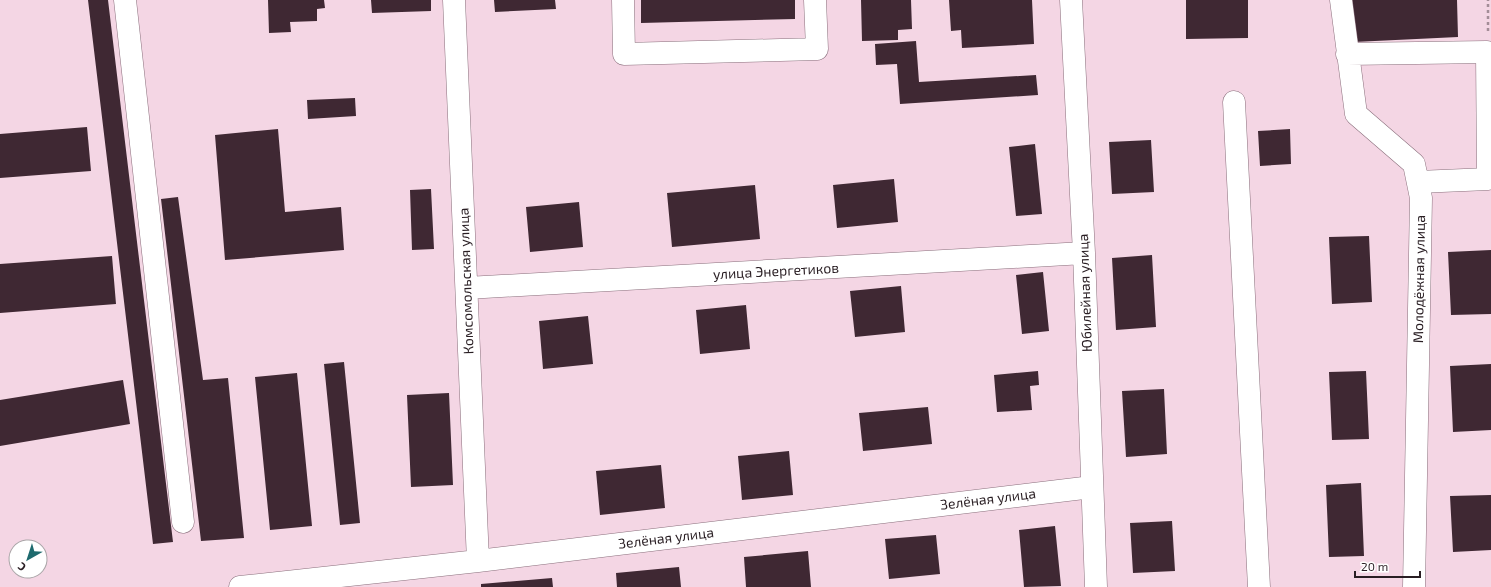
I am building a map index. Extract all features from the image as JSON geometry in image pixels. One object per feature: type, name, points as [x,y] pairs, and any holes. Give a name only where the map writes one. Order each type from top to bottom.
[{"type":"street","points":[[125,0],[184,522]]},
{"type":"street","name":"Комсомольская улица","points":[[454,0],[478,561]]},
{"type":"street","points":[[623,0],[624,54],[817,49],[815,0]]},
{"type":"street","name":"Юбилейная улица","points":[[1071,0],[1084,253],[1096,587]]},
{"type":"street","name":"Молодёжная улица","points":[[1341,0],[1356,114],[1414,164],[1420,198],[1414,587]]},
{"type":"street","points":[[1347,54],[1487,52],[1488,179],[1418,182]]},
{"type":"street","points":[[1234,102],[1258,587]]},
{"type":"street","name":"улица Энергетиков","points":[[467,288],[1084,253]]},
{"type":"street","name":"Зелёная улица","points":[[240,587],[478,561],[1092,487]]},
{"type":"path","points":[[1487,52],[1488,0]]},
{"type":"building","points":[[88,0],[108,0],[173,542],[153,544]]},
{"type":"building","points":[[268,0],[324,0],[325,8],[317,9],[317,21],[290,22],[291,32],[269,33]]},
{"type":"building","points":[[371,0],[431,0],[431,11],[372,13]]},
{"type":"building","points":[[494,0],[555,0],[556,9],[495,12]]},
{"type":"building","points":[[641,0],[795,0],[795,19],[641,23]]},
{"type":"building","points":[[861,0],[911,0],[912,29],[898,30],[898,40],[862,41]]},
{"type":"building","points":[[949,0],[1032,0],[1034,44],[962,48],[961,30],[951,31]]},
{"type":"building","points":[[1186,0],[1248,0],[1248,38],[1186,39]]},
{"type":"building","points":[[1352,0],[1457,0],[1458,37],[1354,42]]},
{"type":"building","points":[[916,41],[919,82],[1036,75],[1038,95],[900,104],[897,64],[876,65],[875,44]]},
{"type":"building","points":[[355,98],[356,116],[308,119],[307,100]]},
{"type":"building","points":[[87,127],[91,171],[0,178],[0,134]]},
{"type":"building","points":[[278,129],[285,212],[341,207],[344,250],[225,260],[215,135]]},
{"type":"building","points":[[1290,129],[1291,164],[1260,166],[1258,131]]},
{"type":"building","points":[[1151,140],[1154,192],[1112,194],[1109,142]]},
{"type":"building","points":[[1035,144],[1042,214],[1016,216],[1009,147]]},
{"type":"building","points":[[894,179],[898,222],[837,228],[833,185]]},
{"type":"building","points":[[755,185],[760,239],[672,247],[667,193]]},
{"type":"building","points":[[431,189],[434,249],[412,250],[410,190]]},
{"type":"building","points":[[178,197],[203,380],[228,378],[244,538],[201,541],[161,199]]},
{"type":"building","points":[[579,202],[583,247],[530,252],[526,207]]},
{"type":"building","points":[[1369,236],[1372,302],[1332,304],[1329,237]]},
{"type":"building","points":[[1491,250],[1491,314],[1451,315],[1448,252]]},
{"type":"building","points":[[1152,255],[1156,327],[1116,330],[1112,258]]},
{"type":"building","points":[[112,256],[116,304],[0,313],[0,264]]},
{"type":"building","points":[[1043,272],[1049,331],[1022,334],[1016,275]]},
{"type":"building","points":[[901,286],[905,332],[855,337],[850,291]]},
{"type":"building","points":[[746,305],[750,349],[700,354],[696,310]]},
{"type":"building","points":[[588,316],[593,364],[543,369],[539,321]]},
{"type":"building","points":[[344,362],[360,523],[340,525],[324,364]]},
{"type":"building","points":[[1491,364],[1491,430],[1453,432],[1450,366]]},
{"type":"building","points":[[1038,371],[1039,385],[1030,386],[1032,410],[997,412],[994,375]]},
{"type":"building","points":[[1366,371],[1369,439],[1332,440],[1329,372]]},
{"type":"building","points":[[297,373],[312,526],[270,530],[255,377]]},
{"type":"building","points":[[123,380],[130,424],[0,446],[0,400]]},
{"type":"building","points":[[1164,389],[1167,454],[1126,457],[1122,391]]},
{"type":"building","points":[[449,393],[453,485],[411,487],[407,395]]},
{"type":"building","points":[[928,407],[932,444],[863,451],[859,413]]},
{"type":"building","points":[[789,451],[793,495],[742,500],[738,456]]},
{"type":"building","points":[[661,465],[665,508],[600,515],[596,471]]},
{"type":"building","points":[[1361,483],[1364,556],[1329,557],[1326,485]]},
{"type":"building","points":[[1491,495],[1491,550],[1453,552],[1450,496]]},
{"type":"building","points":[[1172,521],[1175,571],[1133,573],[1130,523]]},
{"type":"building","points":[[1055,526],[1061,586],[1024,587],[1019,530]]},
{"type":"building","points":[[936,535],[940,574],[889,579],[885,539]]},
{"type":"building","points":[[808,551],[811,587],[746,587],[744,557]]},
{"type":"building","points":[[679,567],[681,587],[617,587],[616,573]]},
{"type":"building","points":[[552,578],[553,587],[481,587],[481,584]]}]
